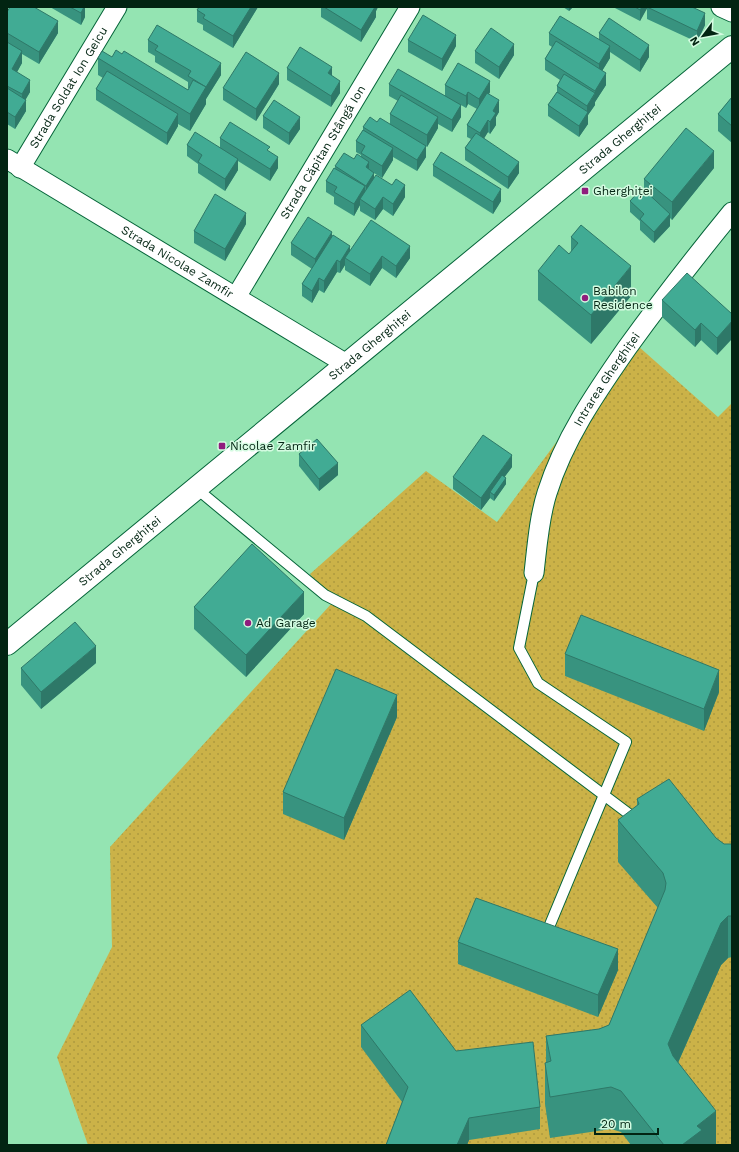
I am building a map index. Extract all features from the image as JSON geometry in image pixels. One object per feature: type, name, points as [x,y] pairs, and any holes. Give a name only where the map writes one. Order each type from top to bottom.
[{"type":"main road","name":"Strada Gherghiței","points":[[7,644],[348,365],[732,46]]},
{"type":"street","name":"Strada Soldat Ion Geicu","points":[[14,164],[117,7]]},
{"type":"street","name":"Strada Căpitan Stângă Ion","points":[[236,297],[410,7]]},
{"type":"street","points":[[721,7],[732,12]]},
{"type":"street","name":"Strada Nicolae Zamfir","points":[[14,164],[348,365]]},
{"type":"street","name":"Intrarea Gherghiței","points":[[534,573],[546,493],[567,443],[594,395],[639,332],[687,267],[732,212]]},
{"type":"lane","points":[[197,488],[325,595],[366,616],[640,822]]},
{"type":"lane","points":[[534,573],[519,648],[538,683],[626,742],[549,927]]},
{"type":"shaded area","points":[[638,346],[718,417],[732,403],[732,1145],[88,1145],[57,1057],[112,947],[110,847],[332,603],[310,574],[426,471],[497,522],[604,378]]},
{"type":"building","points":[[10,7],[34,7],[58,21],[39,52],[7,33],[7,12]]},
{"type":"building","points":[[70,7],[84,7],[81,13]]},
{"type":"building","points":[[199,7],[251,7],[233,36],[203,18],[205,15],[197,10]]},
{"type":"building","points":[[324,7],[375,7],[361,30]]},
{"type":"building","points":[[635,7],[642,7],[640,10]]},
{"type":"building","points":[[647,7],[692,7],[705,13],[697,31]]},
{"type":"building","points":[[423,15],[456,35],[442,59],[408,40]]},
{"type":"building","points":[[560,16],[610,46],[599,64],[549,33]]},
{"type":"building","points":[[609,18],[649,45],[640,60],[599,33]]},
{"type":"building","points":[[157,25],[221,63],[206,87],[188,76],[191,71],[155,50],[158,46],[148,40]]},
{"type":"building","points":[[491,28],[514,44],[499,67],[475,51]]},
{"type":"building","points":[[556,41],[606,73],[595,91],[545,59]]},
{"type":"building","points":[[7,42],[22,51],[12,69],[30,80],[22,94],[7,86]]},
{"type":"building","points":[[300,47],[332,67],[328,73],[340,81],[331,96],[287,68]]},
{"type":"building","points":[[116,50],[122,54],[124,51],[188,90],[193,80],[206,87],[190,114],[98,58],[102,51],[112,57]]},
{"type":"building","points":[[246,52],[279,73],[256,109],[223,88]]},
{"type":"building","points":[[458,63],[490,81],[479,99],[468,92],[466,96],[445,85]]},
{"type":"building","points":[[398,69],[461,105],[452,120],[389,84]]},
{"type":"building","points":[[107,71],[178,114],[167,133],[96,89]]},
{"type":"building","points":[[564,74],[595,93],[587,106],[557,86]]},
{"type":"building","points":[[7,88],[26,100],[15,117],[7,112]]},
{"type":"building","points":[[557,92],[588,112],[579,126],[548,105]]},
{"type":"building","points":[[487,93],[499,100],[493,111],[496,113],[490,122],[488,120],[480,133],[467,125]]},
{"type":"building","points":[[401,95],[438,117],[427,135],[390,114]]},
{"type":"building","points":[[732,97],[732,126],[718,114]]},
{"type":"building","points":[[274,100],[300,117],[289,133],[263,116]]},
{"type":"building","points":[[370,117],[377,122],[380,118],[426,146],[417,160],[363,127]]},
{"type":"building","points":[[230,122],[270,147],[267,150],[278,157],[270,169],[220,138]]},
{"type":"building","points":[[686,128],[714,151],[672,202],[644,179]]},
{"type":"building","points":[[363,130],[393,148],[382,166],[361,153],[365,146],[356,141]]},
{"type":"building","points":[[195,132],[238,159],[225,179],[198,162],[202,155],[187,145]]},
{"type":"building","points":[[476,133],[519,162],[508,177],[465,148]]},
{"type":"building","points":[[441,152],[501,189],[493,202],[433,165]]},
{"type":"building","points":[[344,153],[354,159],[357,154],[369,162],[366,167],[374,173],[366,186],[335,166]]},
{"type":"building","points":[[334,168],[365,186],[354,204],[334,192],[337,187],[326,181]]},
{"type":"building","points":[[376,175],[392,185],[396,179],[405,185],[393,204],[383,197],[375,209],[360,199]]},
{"type":"building","points":[[642,188],[670,214],[654,232],[640,219],[644,214],[630,201]]},
{"type":"building","points":[[215,194],[246,213],[225,249],[194,231]]},
{"type":"building","points":[[308,217],[332,232],[315,259],[291,243]]},
{"type":"building","points":[[371,220],[410,246],[396,266],[382,256],[370,274],[345,258]]},
{"type":"building","points":[[581,225],[631,266],[591,315],[538,271],[559,245],[569,254],[578,243],[571,237]]},
{"type":"building","points":[[333,235],[350,246],[340,262],[337,260],[324,281],[319,278],[312,291],[302,284]]},
{"type":"building","points":[[687,273],[732,314],[732,321],[717,338],[701,323],[695,330],[662,300]]},
{"type":"building","points":[[483,435],[512,455],[481,498],[453,477]]},
{"type":"building","points":[[317,439],[338,463],[319,479],[299,454]]},
{"type":"building","points":[[502,475],[506,478],[494,495],[490,492]]},
{"type":"building","name":"Ad Garage","points":[[252,544],[304,592],[246,655],[194,607]]},
{"type":"building","points":[[581,615],[719,670],[704,709],[565,654]]},
{"type":"building","points":[[75,622],[96,646],[41,692],[21,668]]},
{"type":"building","points":[[336,669],[397,695],[344,818],[283,792]]},
{"type":"building","points":[[669,779],[716,838],[724,844],[732,844],[732,916],[728,916],[721,923],[668,1044],[673,1056],[716,1111],[697,1126],[702,1130],[682,1145],[664,1145],[621,1091],[611,1087],[550,1097],[545,1063],[551,1061],[546,1036],[599,1029],[609,1025],[665,890],[666,883],[663,873],[618,820],[639,804],[637,799]]},
{"type":"building","points":[[476,898],[618,949],[598,995],[458,942]]},
{"type":"building","points":[[410,990],[456,1051],[533,1042],[540,1107],[469,1118],[457,1145],[386,1145],[408,1087],[361,1025]]},
{"type":"place","name":"Gherghiței","points":[[585,191]]},
{"type":"place","name":"Babilon Residence","points":[[585,298]]},
{"type":"place","name":"Nicolae Zamfir","points":[[222,446]]},
{"type":"place","name":"Ad Garage","points":[[248,623]]}]
